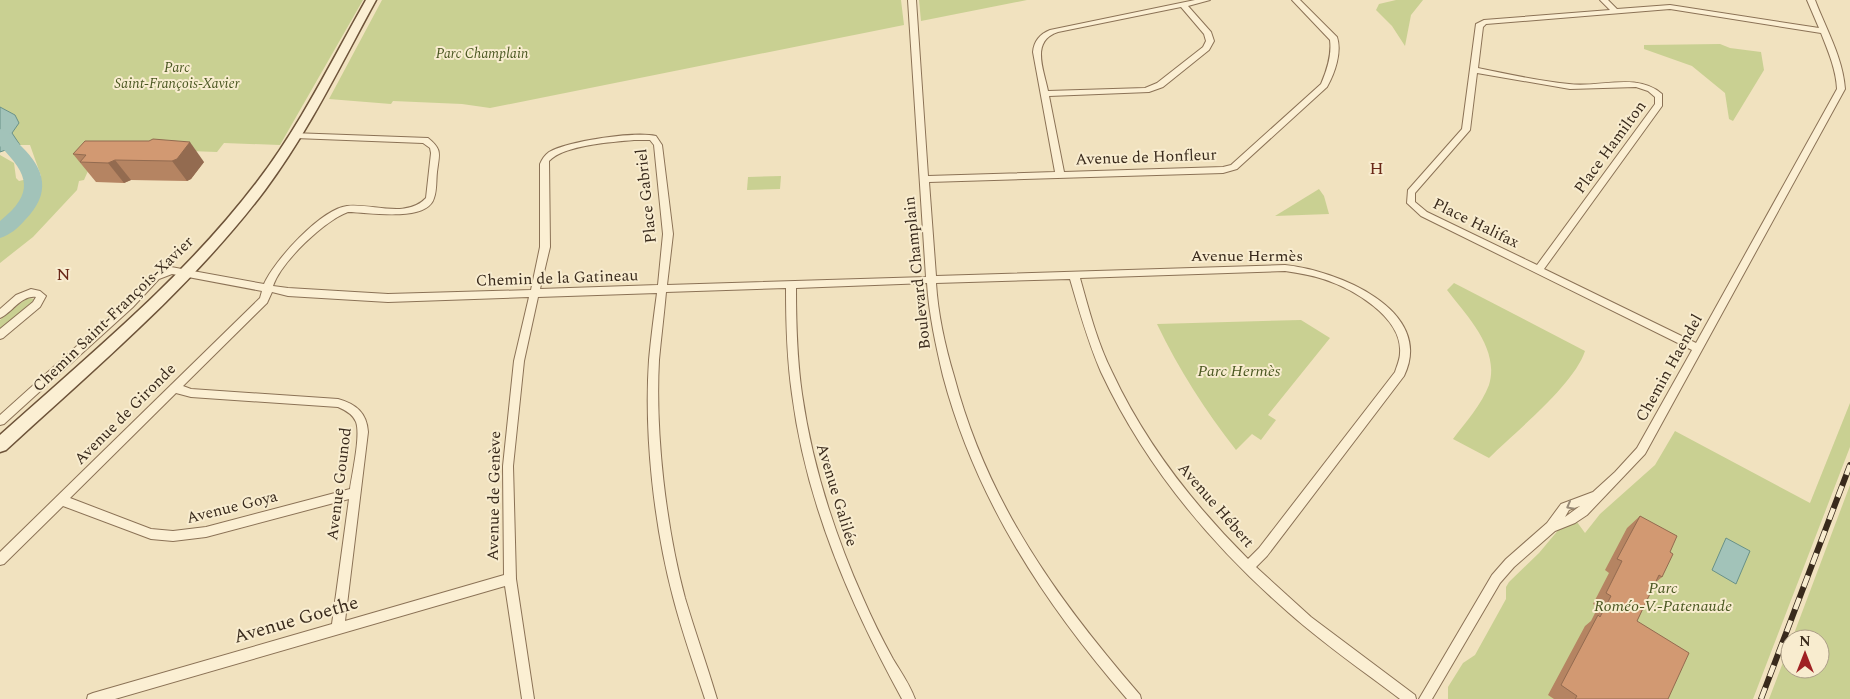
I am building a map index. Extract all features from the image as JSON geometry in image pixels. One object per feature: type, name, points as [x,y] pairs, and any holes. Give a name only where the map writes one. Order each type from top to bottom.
[{"type":"street","name":"Chemin Saint-François-Xavier","points":[[0,445],[185,273],[251,199],[295,135],[371,0]]},
{"type":"street","name":"Boulevard Champlain","points":[[912,0],[931,280],[938,337],[948,385],[970,448],[1013,534],[1057,602],[1100,659],[1135,699]]},
{"type":"street","points":[[1060,175],[1037,48],[1039,41],[1045,34],[1057,30],[1206,0]]},
{"type":"street","name":"Avenue de Honfleur","points":[[924,179],[1223,170],[1239,165],[1324,85],[1327,78],[1335,48],[1334,39],[1296,0]]},
{"type":"street","points":[[1604,0],[1615,11]]},
{"type":"street","name":"Chemin Haendel","points":[[1425,699],[1496,579],[1510,563],[1551,527],[1571,520],[1587,508],[1597,495],[1642,451],[1841,89],[1841,82],[1810,0]]},
{"type":"street","points":[[1045,94],[1146,90],[1160,85],[1206,48],[1210,42],[1208,34],[1183,5]]},
{"type":"street","name":"Place Halifax","points":[[1698,348],[1424,214],[1411,202],[1411,192],[1466,130],[1479,26],[1484,22],[1670,7],[1822,32]]},
{"type":"street","name":"Place Hamilton","points":[[1474,70],[1570,87],[1636,85],[1651,89],[1659,96],[1659,104],[1538,270]]},
{"type":"street","name":"Avenue de Gironde","points":[[0,560],[264,300],[270,281],[277,271],[318,224],[330,215],[354,209],[415,210],[426,204],[431,196],[435,150],[425,140],[295,135]]},
{"type":"street","name":"Place Gabriel","points":[[534,294],[545,243],[544,164],[546,159],[562,150],[638,136],[650,137],[658,145],[668,234],[661,290]]},
{"type":"street","name":"Avenue Hermès","points":[[931,280],[1284,268],[1307,270],[1330,277],[1366,296],[1385,310],[1403,335],[1406,357],[1400,373],[1263,552],[1248,567]]},
{"type":"street","name":"Chemin de la Gatineau","points":[[0,421],[126,308],[156,277],[171,270],[268,289],[304,294],[371,298],[931,280]]},
{"type":"street","name":"Avenue Hébert","points":[[1074,275],[1094,345],[1111,383],[1139,433],[1189,504],[1248,567],[1309,622],[1410,699]]},
{"type":"street","name":"Avenue Galilée","points":[[791,285],[790,338],[793,373],[798,413],[813,479],[833,540],[864,615],[909,699]]},
{"type":"street","points":[[661,290],[653,391],[659,486],[667,541],[679,597],[711,699]]},
{"type":"street","points":[[0,314],[25,295],[33,293],[42,296],[37,304],[0,335]]},
{"type":"street","name":"Avenue de Genève","points":[[528,699],[510,579],[507,515],[509,442],[519,361],[534,294]]},
{"type":"street","name":"Avenue Gounod","points":[[174,388],[191,392],[331,402],[352,408],[358,413],[363,425],[338,627]]},
{"type":"street","name":"Avenue Goya","points":[[61,500],[146,533],[173,536],[206,532],[355,493]]},
{"type":"street","name":"Avenue Goethe","points":[[93,699],[510,579]]},
{"type":"green space","name":"Parc Saint-François-Xavier","points":[[0,0],[363,0],[280,145],[224,143],[217,152],[106,148],[86,153],[88,171],[84,180],[79,181],[77,190],[33,237],[0,263],[0,155],[14,163],[16,178],[19,181],[41,176],[30,145],[20,145],[12,133],[15,115],[0,107]]},
{"type":"green space","name":"Parc Champlain","points":[[382,0],[901,0],[904,25],[490,108],[462,104],[393,101],[391,104],[329,99]]},
{"type":"green space","points":[[919,0],[1027,0],[921,21]]},
{"type":"green space","points":[[1396,0],[1423,0],[1411,15],[1405,46],[1392,26],[1376,10],[1379,4]]},
{"type":"green space","points":[[1720,44],[1730,48],[1761,52],[1764,70],[1733,121],[1729,119],[1725,93],[1692,66],[1644,49],[1644,45]]},
{"type":"green space","points":[[781,176],[780,189],[747,190],[748,177]]},
{"type":"green space","points":[[1319,189],[1324,196],[1329,214],[1275,216]]},
{"type":"green space","points":[[1454,283],[1585,351],[1579,364],[1557,393],[1489,458],[1453,439],[1482,399],[1489,385],[1491,372],[1490,359],[1480,334],[1447,290]]},
{"type":"green space","points":[[27,298],[35,299],[0,330],[0,320]]},
{"type":"green space","name":"Parc Hermès","points":[[1301,320],[1330,338],[1268,415],[1276,420],[1261,440],[1252,434],[1236,450],[1193,389],[1157,324]]},
{"type":"green space","name":"Parc Roméo-V.-Patenaude","points":[[1850,403],[1850,447],[1753,699],[1448,699],[1448,687],[1463,663],[1475,655],[1506,599],[1506,587],[1509,582],[1539,553],[1560,528],[1577,522],[1585,533],[1600,514],[1655,465],[1675,431],[1810,503]]},
{"type":"green space","points":[[1850,485],[1850,699],[1769,699],[1780,670],[1780,679],[1830,679],[1830,629],[1796,629]]},
{"type":"water","points":[[0,107],[15,115],[19,123],[12,133],[20,145],[0,152]]},
{"type":"water","points":[[1726,538],[1750,551],[1736,584],[1712,570]]},
{"type":"building","points":[[153,139],[190,142],[177,159],[172,161],[115,160],[108,163],[80,162],[86,155],[73,154],[85,141],[149,141]]},
{"type":"building","points":[[1640,516],[1677,536],[1670,552],[1673,554],[1662,577],[1659,575],[1637,621],[1689,653],[1668,699],[1575,699],[1577,696],[1561,685],[1598,615],[1600,617],[1611,596],[1606,593],[1622,561],[1617,559]]},
{"type":"waterway","points":[[0,135],[29,167],[34,187],[32,196],[23,212],[0,231]]},
{"type":"railway","points":[[1761,699],[1850,465]]},
{"type":"district","name":"H","points":[[1377,168]]},
{"type":"district","name":"N","points":[[64,274]]}]
